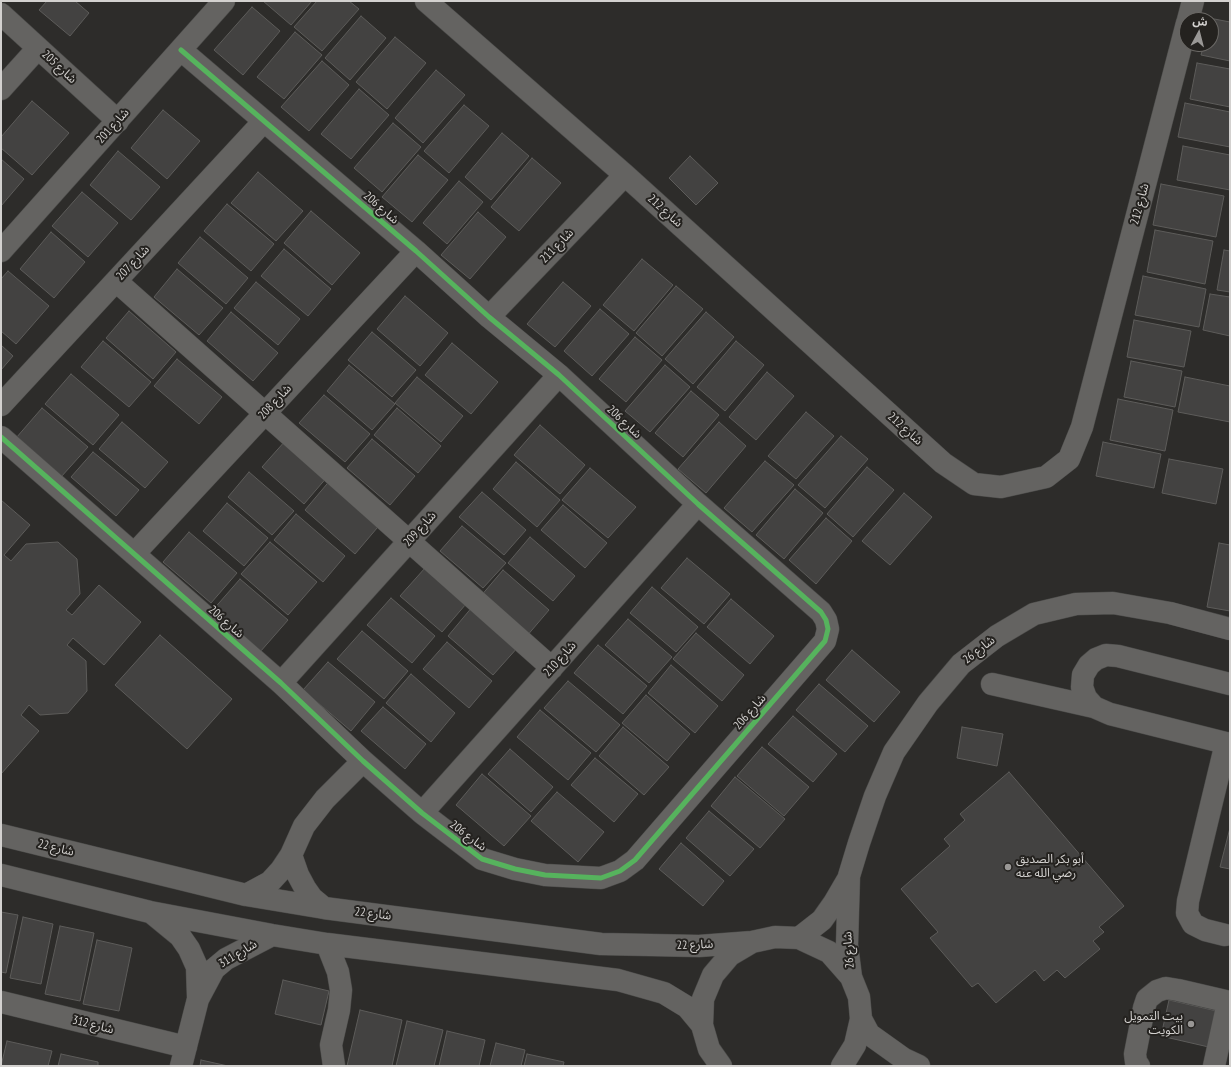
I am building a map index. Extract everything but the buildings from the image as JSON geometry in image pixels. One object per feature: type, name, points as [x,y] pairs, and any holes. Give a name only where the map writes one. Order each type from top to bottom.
[{"type":"street","name":"شارع 201","points":[[1,251],[224,1]]},
{"type":"street","name":"شارع 212","points":[[426,1],[625,175],[943,463],[974,484],[1000,487],[1046,477],[1070,459],[1082,427],[1179,52]]},
{"type":"street","points":[[1190,12],[1193,1]]},
{"type":"street","name":"شارع 205","points":[[1,14],[118,121]]},
{"type":"street","points":[[1,89],[38,48]]},
{"type":"street","name":"شارع 206","points":[[1,437],[281,683],[363,761],[422,814],[482,859],[515,869],[545,875],[601,878],[620,871],[636,860],[825,641],[828,629],[826,620],[821,612],[698,504],[559,375],[489,317],[416,251],[181,50]]},
{"type":"street","name":"شارع 207","points":[[1,405],[264,121]]},
{"type":"street","name":"شارع 211","points":[[489,317],[625,175]]},
{"type":"street","name":"شارع 208","points":[[134,554],[416,251]]},
{"type":"street","points":[[116,280],[552,668]]},
{"type":"street","name":"شارع 209","points":[[281,683],[559,375]]},
{"type":"street","name":"شارع 210","points":[[422,814],[698,504]]},
{"type":"street","name":"شارع 26","points":[[799,938],[822,920],[834,903],[849,876],[875,796],[894,752],[928,703],[961,664],[997,636],[1034,614],[1076,604],[1113,603],[1170,613],[1230,629]]},
{"type":"street","points":[[1094,707],[1086,698],[1082,687],[1083,675],[1089,665],[1096,659],[1106,655],[1118,656],[1230,684]]},
{"type":"street","points":[[992,684],[1094,707],[1110,714],[1228,744],[1188,901],[1187,913],[1193,924],[1205,930],[1225,935]]},
{"type":"street","points":[[246,895],[270,882],[281,870],[291,855],[304,826],[324,798],[363,761]]},
{"type":"street","name":"شارع 22","points":[[1,835],[246,895],[324,908],[602,944],[699,946],[752,942]]},
{"type":"street","points":[[291,855],[298,875],[305,888],[312,898],[324,908]]},
{"type":"street","points":[[1,875],[150,912],[272,935],[327,944],[618,980],[664,993],[686,1007],[702,1025]]},
{"type":"street","name":"شارع 26","points":[[849,876],[847,945],[851,977]]},
{"type":"street","name":"شارع 311","points":[[150,912],[180,936],[189,949],[197,967],[198,999]]},
{"type":"street","name":"شارع 311","points":[[183,1057],[198,999],[214,969],[226,959],[272,935]]},
{"type":"street","points":[[721,1066],[709,1049],[702,1025],[703,999],[713,975],[730,955],[752,942],[775,937],[799,938],[829,952],[851,977],[859,997],[861,1019],[855,1046],[842,1066]]},
{"type":"street","points":[[327,944],[338,972],[341,990],[339,1010],[331,1045],[334,1066]]},
{"type":"street","points":[[1139,1066],[1136,1062],[1135,1054],[1144,1008],[1148,999],[1157,991],[1166,988],[1229,1002],[1214,1066]]},
{"type":"street","name":"شارع 312","points":[[1,1002],[183,1057]]},
{"type":"street","points":[[861,1019],[869,1034],[904,1059],[919,1066]]},
{"type":"cycle path","points":[[1,437],[281,683],[363,761],[422,813],[482,859],[515,869],[545,875],[601,878],[620,871],[635,860],[825,641],[828,629],[826,620],[821,612],[698,504],[559,375],[489,317],[416,251],[181,50]]},
{"type":"place","name":"أبو بكر الصديق رضي الله عنه","points":[[1008,867]]},
{"type":"place","name":"بيت التمويل الكويت","points":[[1191,1024]]}]
